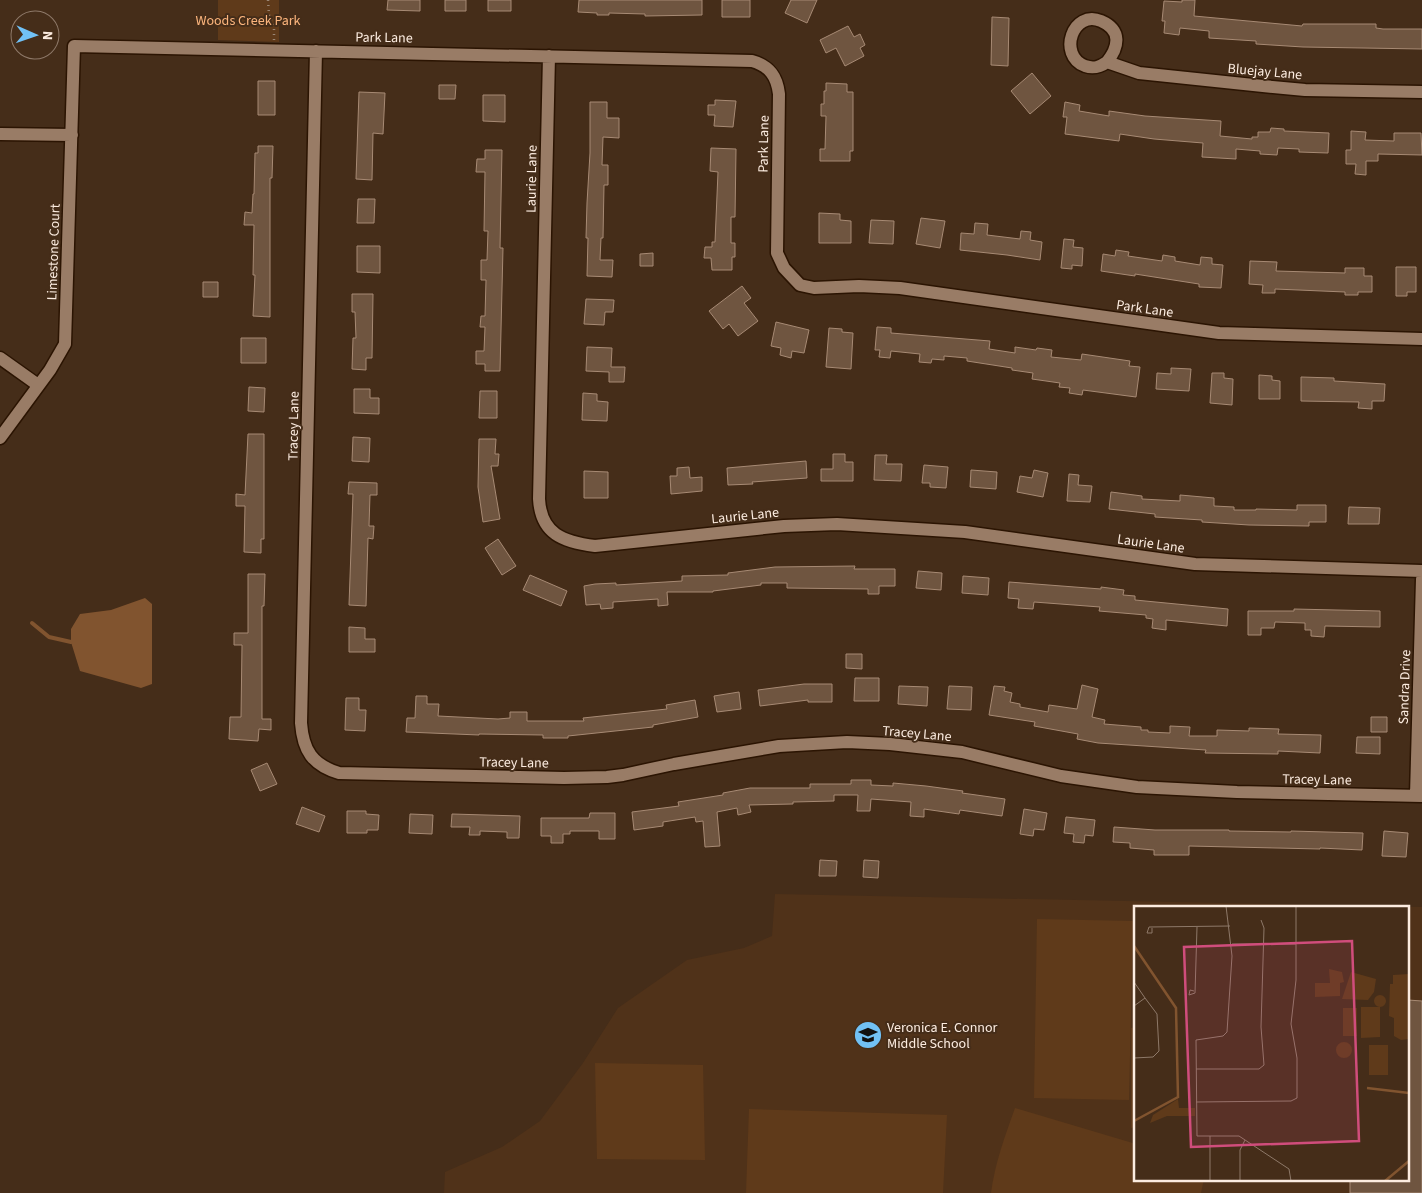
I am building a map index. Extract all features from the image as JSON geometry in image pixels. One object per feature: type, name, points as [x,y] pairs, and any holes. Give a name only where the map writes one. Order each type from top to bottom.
[{"type":"street","name":"Park Lane","points":[[74,46],[744,60],[759,63],[770,70],[777,81],[779,94],[777,252],[784,268],[800,285],[814,288],[859,286],[900,288],[1220,333],[1422,339]]},
{"type":"street","name":"Limestone Court","points":[[0,438],[50,370],[65,344],[74,46]]},
{"type":"street","name":"Tracey Lane","points":[[316,51],[301,723],[305,747],[321,766],[339,773],[564,778],[608,777],[770,748],[847,742],[890,744],[962,752],[1061,776],[1137,788],[1419,796]]},
{"type":"street","name":"Laurie Lane","points":[[549,56],[539,499],[541,516],[545,525],[559,537],[574,543],[594,546],[784,526],[862,525],[990,534],[1195,564],[1422,570]]},
{"type":"street","name":"Bluejay Lane","points":[[1107,62],[1139,73],[1304,90],[1422,92]]},
{"type":"street","points":[[0,134],[72,135]]},
{"type":"street","points":[[0,358],[38,385]]},
{"type":"street","name":"Sandra Drive","points":[[1419,796],[1422,579]]},
{"type":"path","points":[[268,0],[269,15],[274,31],[274,42]]},
{"type":"shaded area","points":[[145,598],[152,604],[152,684],[141,688],[80,671],[71,642],[71,629],[80,614],[111,610]]},
{"type":"shaded area","name":"Veronica E. Connor Middle School","points":[[775,894],[1372,906],[1134,906],[1134,1180],[1410,1180],[1410,907],[1422,907],[1422,1193],[444,1193],[445,1172],[502,1147],[540,1121],[583,1063],[618,1008],[687,960],[744,948],[772,936]]},
{"type":"green space","name":"Woods Creek Park","points":[[218,0],[279,0],[279,42],[218,40]]},
{"type":"green space","points":[[1037,919],[1133,921],[1129,1100],[1034,1098]]},
{"type":"green space","points":[[1134,1027],[1134,1127],[1131,1128],[1131,1028]]},
{"type":"green space","points":[[595,1063],[703,1065],[705,1160],[597,1159]]},
{"type":"green space","points":[[1015,1108],[1134,1143],[1134,1180],[1204,1180],[1201,1193],[991,1193],[1004,1139]]},
{"type":"green space","points":[[749,1109],[947,1115],[943,1193],[746,1193]]},
{"type":"building","points":[[388,0],[420,0],[420,11],[387,10]]},
{"type":"building","points":[[445,0],[466,0],[466,11],[445,11]]},
{"type":"building","points":[[488,0],[511,0],[511,11],[488,11]]},
{"type":"building","points":[[579,0],[702,0],[702,15],[645,16],[645,14],[609,13],[609,15],[597,15],[597,13],[578,12]]},
{"type":"building","points":[[722,0],[750,0],[750,17],[722,17]]},
{"type":"building","points":[[791,0],[817,0],[807,23],[785,13]]},
{"type":"building","points":[[1182,0],[1195,0],[1194,16],[1302,26],[1303,24],[1376,24],[1376,28],[1383,29],[1422,29],[1422,49],[1303,47],[1256,44],[1256,41],[1209,38],[1209,31],[1180,28],[1179,35],[1164,33],[1165,21],[1162,21],[1164,1],[1182,2]]},
{"type":"building","points":[[992,17],[1009,18],[1008,66],[991,65]]},
{"type":"building","points":[[848,26],[854,37],[860,34],[865,45],[860,48],[864,56],[845,66],[836,48],[826,53],[820,40]]},
{"type":"building","points":[[1032,73],[1051,96],[1030,114],[1011,91]]},
{"type":"building","points":[[258,81],[275,81],[275,115],[258,115]]},
{"type":"building","points":[[826,83],[847,84],[847,92],[853,92],[853,151],[850,151],[850,161],[820,161],[820,149],[825,149],[826,116],[821,116],[821,104],[824,104]]},
{"type":"building","points":[[439,85],[456,85],[455,99],[439,99]]},
{"type":"building","points":[[359,92],[385,93],[383,134],[373,133],[372,180],[356,179]]},
{"type":"building","points":[[483,95],[505,95],[505,122],[483,121]]},
{"type":"building","points":[[715,100],[736,101],[733,127],[714,126],[715,115],[708,115],[708,105],[715,105]]},
{"type":"building","points":[[590,102],[607,102],[607,118],[619,118],[619,138],[603,137],[602,165],[608,165],[608,185],[604,185],[603,238],[601,238],[600,260],[613,260],[612,277],[587,276],[588,238],[586,238]]},
{"type":"building","points":[[1065,102],[1080,105],[1079,111],[1109,116],[1109,111],[1145,116],[1221,121],[1220,136],[1252,139],[1252,137],[1258,137],[1258,132],[1270,132],[1271,128],[1284,129],[1284,131],[1329,133],[1328,153],[1299,152],[1299,149],[1278,148],[1277,155],[1236,149],[1236,159],[1202,157],[1203,143],[1120,134],[1119,141],[1065,134],[1067,117],[1063,117]]},
{"type":"building","points":[[1351,131],[1366,132],[1365,140],[1394,141],[1394,133],[1421,133],[1422,155],[1378,154],[1378,161],[1366,161],[1366,175],[1355,174],[1356,164],[1346,164],[1346,150],[1351,150]]},
{"type":"building","points":[[258,146],[273,146],[272,178],[270,178],[270,317],[253,316],[255,275],[253,275],[254,225],[244,225],[245,212],[252,213],[255,153],[258,153]]},
{"type":"building","points":[[711,148],[736,149],[735,217],[731,217],[731,243],[735,243],[735,257],[732,257],[732,270],[712,270],[711,258],[704,258],[705,247],[712,247],[712,242],[715,242],[718,172],[710,171]]},
{"type":"building","points":[[485,150],[502,150],[500,248],[503,248],[500,371],[485,371],[485,364],[476,364],[476,351],[484,351],[485,327],[480,327],[481,316],[485,316],[486,280],[481,280],[481,260],[487,260],[488,231],[484,231],[485,172],[476,172],[477,159],[485,159]]},
{"type":"building","points":[[358,199],[375,199],[374,223],[357,223]]},
{"type":"building","points":[[819,213],[840,214],[840,220],[851,221],[851,243],[819,243]]},
{"type":"building","points":[[921,218],[945,221],[940,248],[916,244]]},
{"type":"building","points":[[871,220],[894,221],[893,244],[869,243]]},
{"type":"building","points":[[975,223],[988,224],[987,235],[1020,239],[1021,231],[1031,232],[1030,240],[1042,242],[1040,260],[960,250],[961,233],[974,234]]},
{"type":"building","points":[[1064,239],[1074,240],[1073,247],[1083,248],[1082,266],[1072,265],[1072,269],[1061,268]]},
{"type":"building","points":[[357,246],[380,246],[380,273],[357,272]]},
{"type":"building","points":[[1116,250],[1129,252],[1128,256],[1162,261],[1163,255],[1175,257],[1175,261],[1200,265],[1201,257],[1212,258],[1212,264],[1223,265],[1221,288],[1199,287],[1199,284],[1101,271],[1103,254],[1115,256]]},
{"type":"building","points":[[653,253],[653,266],[640,266],[640,254]]},
{"type":"building","points":[[1250,261],[1277,262],[1276,271],[1345,273],[1345,268],[1364,268],[1364,276],[1372,276],[1372,292],[1358,292],[1358,295],[1345,295],[1345,292],[1275,289],[1275,293],[1262,293],[1263,285],[1249,284]]},
{"type":"building","points":[[1396,267],[1416,267],[1416,292],[1407,292],[1407,296],[1396,296]]},
{"type":"building","points":[[203,282],[218,282],[218,297],[203,297]]},
{"type":"building","points":[[742,286],[751,298],[744,303],[758,321],[738,336],[729,324],[723,329],[709,311]]},
{"type":"building","points":[[352,294],[373,294],[372,358],[366,358],[366,370],[352,369],[353,338],[356,338],[355,312],[352,312]]},
{"type":"building","points":[[586,299],[614,300],[613,312],[605,312],[604,325],[584,324]]},
{"type":"building","points":[[776,322],[809,330],[804,353],[792,351],[791,358],[780,355],[781,348],[771,346]]},
{"type":"building","points":[[877,327],[891,328],[891,333],[990,341],[989,349],[1015,353],[1015,347],[1036,350],[1037,348],[1052,350],[1051,357],[1081,360],[1082,354],[1130,361],[1129,366],[1140,367],[1136,397],[1083,390],[1082,395],[1069,393],[1070,388],[1059,387],[1060,383],[1032,379],[1033,373],[967,361],[967,358],[944,356],[944,360],[932,359],[931,363],[919,362],[920,354],[891,351],[890,358],[879,357],[880,350],[875,350]]},
{"type":"building","points":[[829,328],[842,329],[842,332],[853,333],[851,369],[826,367]]},
{"type":"building","points":[[241,338],[266,338],[266,363],[241,363]]},
{"type":"building","points":[[587,347],[612,348],[611,367],[625,367],[624,382],[609,382],[609,372],[586,371]]},
{"type":"building","points":[[1171,368],[1191,369],[1189,391],[1156,389],[1157,373],[1171,374]]},
{"type":"building","points":[[1212,373],[1224,373],[1224,378],[1233,379],[1232,405],[1210,403]]},
{"type":"building","points":[[1259,375],[1272,376],[1272,380],[1280,381],[1280,399],[1259,399]]},
{"type":"building","points":[[1301,377],[1334,378],[1334,381],[1385,384],[1384,401],[1372,401],[1372,409],[1358,408],[1359,402],[1301,401]]},
{"type":"building","points":[[249,387],[265,388],[264,412],[248,411]]},
{"type":"building","points":[[354,389],[370,389],[370,398],[379,398],[379,414],[354,413]]},
{"type":"building","points":[[480,391],[497,391],[497,418],[479,418]]},
{"type":"building","points":[[583,393],[597,394],[597,401],[608,402],[607,421],[582,420]]},
{"type":"building","points":[[248,434],[264,434],[264,539],[261,539],[261,553],[244,552],[245,506],[236,506],[236,494],[245,495]]},
{"type":"building","points":[[353,437],[370,438],[369,462],[352,461]]},
{"type":"building","points":[[479,439],[496,439],[495,454],[499,454],[498,466],[491,466],[500,519],[483,522],[478,487]]},
{"type":"building","points":[[833,454],[845,454],[845,462],[853,462],[853,481],[821,481],[821,469],[833,469]]},
{"type":"building","points":[[875,455],[887,455],[886,464],[902,464],[901,481],[874,480]]},
{"type":"building","points":[[806,461],[807,478],[728,485],[727,468]]},
{"type":"building","points":[[924,465],[948,467],[946,488],[930,487],[930,483],[922,483]]},
{"type":"building","points":[[689,467],[690,478],[702,477],[702,491],[671,494],[670,476],[677,476],[677,468]]},
{"type":"building","points":[[971,470],[997,472],[996,489],[970,487]]},
{"type":"building","points":[[1034,470],[1048,473],[1043,497],[1017,492],[1020,476],[1032,478]]},
{"type":"building","points":[[584,471],[608,472],[608,498],[584,498]]},
{"type":"building","points":[[1069,474],[1079,475],[1078,485],[1092,486],[1090,502],[1067,501]]},
{"type":"building","points":[[349,482],[377,483],[377,495],[370,495],[369,526],[374,526],[373,539],[368,538],[366,606],[349,605],[353,494],[348,494]]},
{"type":"building","points":[[1111,492],[1142,496],[1142,499],[1180,501],[1180,495],[1214,498],[1214,506],[1234,507],[1234,510],[1297,510],[1297,505],[1326,505],[1326,522],[1309,522],[1309,526],[1249,525],[1155,517],[1155,514],[1109,509]]},
{"type":"building","points":[[1349,507],[1380,508],[1379,524],[1348,524]]},
{"type":"building","points":[[498,539],[516,566],[502,575],[485,548]]},
{"type":"building","points":[[855,566],[854,569],[895,569],[895,586],[879,586],[879,594],[868,594],[868,589],[787,588],[787,583],[761,583],[761,585],[713,592],[667,592],[668,605],[658,606],[658,599],[613,602],[613,608],[601,609],[600,604],[586,605],[584,586],[595,584],[616,583],[616,585],[682,581],[682,576],[728,575],[728,573],[775,567]]},
{"type":"building","points":[[918,571],[942,573],[941,590],[916,588]]},
{"type":"building","points":[[248,574],[265,574],[264,606],[262,606],[262,719],[271,719],[271,730],[259,729],[258,741],[229,739],[230,717],[241,717],[242,645],[234,645],[234,633],[248,633]]},
{"type":"building","points":[[530,575],[567,591],[561,606],[523,590]]},
{"type":"building","points":[[963,576],[989,578],[988,595],[962,593]]},
{"type":"building","points":[[1009,582],[1101,589],[1101,587],[1124,590],[1123,595],[1135,596],[1135,600],[1228,609],[1227,626],[1166,620],[1166,630],[1152,628],[1153,619],[1146,618],[1146,615],[1099,611],[1100,607],[1034,602],[1033,609],[1018,608],[1019,599],[1008,598]]},
{"type":"building","points":[[1294,609],[1380,611],[1380,627],[1325,626],[1324,637],[1311,636],[1311,630],[1305,630],[1305,623],[1275,622],[1274,628],[1261,628],[1261,635],[1248,635],[1248,611],[1294,611]]},
{"type":"building","points":[[349,627],[365,628],[365,639],[375,639],[375,652],[349,652]]},
{"type":"building","points":[[846,654],[862,654],[862,669],[846,668]]},
{"type":"building","points":[[855,678],[879,678],[879,701],[854,701]]},
{"type":"building","points":[[804,684],[832,684],[832,702],[808,702],[808,700],[760,706],[758,690]]},
{"type":"building","points":[[1082,685],[1098,689],[1092,717],[1105,720],[1104,724],[1141,727],[1141,730],[1148,730],[1148,732],[1170,733],[1170,726],[1190,727],[1189,736],[1217,736],[1217,730],[1249,731],[1249,728],[1279,729],[1278,734],[1321,735],[1320,753],[1278,751],[1278,754],[1205,753],[1206,750],[1098,743],[1077,739],[1078,734],[1034,726],[1035,722],[989,715],[994,686],[1005,687],[1004,691],[1012,693],[1010,702],[1020,704],[1020,707],[1048,712],[1049,705],[1077,709]]},
{"type":"building","points":[[899,686],[928,687],[927,706],[898,704]]},
{"type":"building","points":[[949,686],[972,687],[971,710],[947,709]]},
{"type":"building","points":[[739,692],[741,709],[717,712],[714,696]]},
{"type":"building","points":[[416,696],[427,696],[427,704],[439,704],[438,716],[498,719],[510,718],[510,712],[527,712],[527,721],[584,721],[583,718],[667,709],[666,705],[695,700],[698,717],[653,725],[653,727],[568,736],[568,738],[543,738],[543,735],[406,732],[407,718],[415,718]]},
{"type":"building","points":[[346,698],[359,698],[359,710],[366,710],[365,731],[345,730]]},
{"type":"building","points":[[1371,717],[1387,717],[1387,732],[1371,732]]},
{"type":"building","points":[[1357,737],[1380,737],[1380,754],[1356,753]]},
{"type":"building","points":[[267,763],[277,784],[260,791],[251,770]]},
{"type":"building","points":[[851,780],[871,780],[871,785],[893,786],[893,783],[926,786],[1005,799],[1002,816],[960,810],[959,814],[924,809],[924,817],[910,816],[911,802],[871,799],[870,811],[857,811],[858,795],[834,795],[834,801],[749,805],[751,812],[738,815],[737,808],[717,812],[720,846],[705,847],[703,821],[696,822],[695,817],[663,822],[663,826],[634,830],[632,812],[679,806],[678,802],[723,795],[723,793],[750,788],[810,788],[810,784],[851,784]]},
{"type":"building","points":[[302,807],[325,816],[319,832],[296,824]]},
{"type":"building","points":[[1024,809],[1047,813],[1044,830],[1034,829],[1033,836],[1020,834]]},
{"type":"building","points":[[347,811],[366,811],[366,814],[379,815],[378,830],[367,830],[367,833],[347,833]]},
{"type":"building","points":[[590,813],[615,813],[615,839],[599,839],[599,831],[570,831],[570,834],[563,834],[563,843],[551,843],[551,836],[541,836],[541,818],[589,818]]},
{"type":"building","points":[[410,814],[433,815],[432,834],[409,833]]},
{"type":"building","points":[[452,814],[520,816],[519,838],[507,838],[507,832],[480,831],[480,835],[469,835],[470,827],[451,827]]},
{"type":"building","points":[[1066,817],[1095,820],[1093,836],[1085,835],[1084,843],[1073,842],[1074,834],[1064,833]]},
{"type":"building","points":[[1114,827],[1155,830],[1363,833],[1362,850],[1189,846],[1189,855],[1154,855],[1154,850],[1130,848],[1130,843],[1113,842]]},
{"type":"building","points":[[1384,831],[1408,833],[1406,857],[1382,856]]},
{"type":"building","points":[[820,860],[837,861],[836,876],[819,876]]},
{"type":"building","points":[[864,860],[879,861],[878,878],[863,877]]},
{"type":"building","points":[[1410,1000],[1422,1001],[1422,1193],[1350,1193],[1350,1180],[1410,1180]]},
{"type":"waterway","points":[[32,623],[49,637],[71,642]]},
{"type":"place","name":"Veronica E. Connor Middle School","points":[[868,1035]]}]
